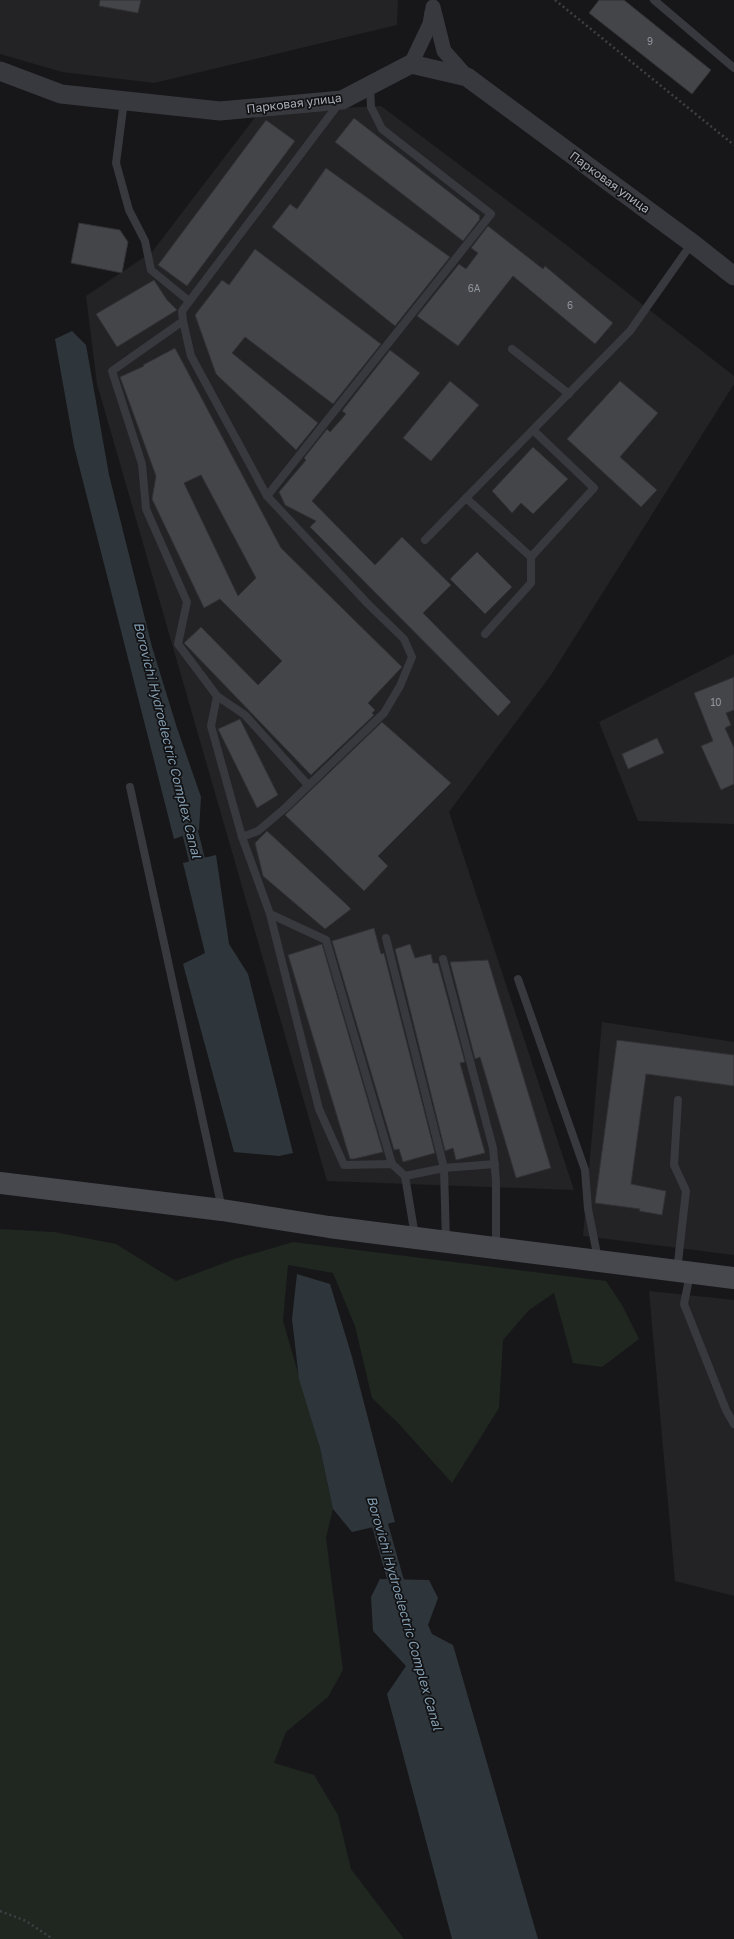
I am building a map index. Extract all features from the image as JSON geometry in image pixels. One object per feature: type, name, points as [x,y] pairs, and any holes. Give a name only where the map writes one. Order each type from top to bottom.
[{"type":"main road","points":[[0,1183],[222,1210],[329,1227],[734,1278]]},
{"type":"street","points":[[411,64],[430,24],[434,3]]},
{"type":"street","points":[[434,3],[444,51],[467,77]]},
{"type":"street","name":"Парковая улица","points":[[0,71],[61,94],[220,111],[342,100],[411,64],[467,77],[692,243],[734,276]]},
{"type":"lane","points":[[654,0],[734,68]]},
{"type":"lane","points":[[267,496],[492,214],[382,130],[371,107],[370,85]]},
{"type":"lane","points":[[242,837],[258,831],[384,713],[400,686],[412,658],[404,639],[368,604],[267,496],[191,356],[183,321],[182,311],[189,301],[342,100]]},
{"type":"lane","points":[[124,101],[116,163],[129,210],[145,241],[151,270],[189,301]]},
{"type":"lane","points":[[425,540],[630,331],[692,243]]},
{"type":"lane","points":[[183,321],[112,371],[142,464],[146,509],[187,602],[178,644],[217,696],[245,715],[308,784]]},
{"type":"lane","points":[[512,349],[569,394]]},
{"type":"lane","points":[[485,634],[531,583],[531,557],[594,488],[533,430]]},
{"type":"lane","points":[[466,498],[531,557]]},
{"type":"lane","points":[[217,696],[211,726],[242,837],[270,914],[319,1109],[344,1165],[392,1164]]},
{"type":"lane","points":[[130,787],[222,1210]]},
{"type":"lane","points":[[270,914],[326,940],[392,1164],[405,1176],[416,1238]]},
{"type":"lane","points":[[386,938],[444,1168],[446,1242]]},
{"type":"lane","points":[[443,959],[493,1148],[495,1164],[496,1248]]},
{"type":"lane","points":[[518,980],[585,1170],[588,1209],[598,1262]]},
{"type":"lane","points":[[678,1100],[674,1165],[686,1192],[683,1272],[684,1304],[726,1410],[734,1424]]},
{"type":"lane","points":[[405,1176],[444,1168],[495,1164]]},
{"type":"path","points":[[555,0],[734,145]]},
{"type":"path","points":[[0,1911],[26,1920],[53,1939]]},
{"type":"shaded area","points":[[0,0],[398,0],[397,25],[154,83],[62,72],[0,54]]},
{"type":"shaded area","points":[[381,106],[560,240],[734,376],[734,384],[551,675],[449,812],[574,1190],[327,1181],[97,384],[86,296],[152,252],[259,112]]},
{"type":"shaded area","points":[[734,654],[734,824],[638,821],[599,722]]},
{"type":"shaded area","points":[[602,1022],[734,1042],[734,1255],[583,1236]]},
{"type":"shaded area","points":[[0,1229],[54,1232],[116,1244],[176,1281],[235,1259],[293,1242],[606,1281],[622,1305],[639,1339],[602,1367],[573,1363],[554,1293],[529,1310],[503,1340],[499,1408],[452,1483],[399,1424],[372,1398],[355,1326],[333,1273],[288,1265],[283,1321],[320,1448],[333,1509],[326,1538],[343,1670],[328,1697],[286,1732],[274,1763],[314,1775],[338,1815],[351,1869],[404,1939],[0,1939]]},
{"type":"shaded area","points":[[649,1291],[734,1300],[734,1596],[675,1581]]},
{"type":"water","points":[[72,331],[86,345],[109,475],[152,647],[177,728],[201,797],[199,830],[174,839],[74,446],[55,339]]},
{"type":"water","points":[[216,855],[229,944],[248,974],[293,1153],[279,1156],[234,1152],[183,964],[205,953],[183,863]]},
{"type":"water","points":[[297,1274],[330,1284],[352,1357],[395,1522],[352,1532],[333,1509],[320,1448],[299,1379],[292,1319]]},
{"type":"water","points":[[380,1579],[429,1580],[438,1598],[428,1625],[432,1634],[453,1645],[538,1939],[452,1939],[387,1694],[406,1666],[373,1631],[371,1597]]},
{"type":"building","points":[[100,0],[141,0],[138,13],[99,6]]},
{"type":"building","points":[[599,0],[624,0],[711,70],[692,94],[589,13]]},
{"type":"building","points":[[354,118],[480,216],[480,219],[463,241],[335,142]]},
{"type":"building","points":[[266,120],[295,141],[187,286],[158,265]]},
{"type":"building","points":[[326,168],[450,257],[395,326],[272,227],[290,204],[297,209]]},
{"type":"building","points":[[79,223],[120,230],[128,242],[122,273],[71,263]]},
{"type":"building","points":[[488,226],[543,269],[545,266],[613,323],[595,344],[513,276],[458,346],[417,316],[459,264],[466,269],[478,253],[471,248]]},
{"type":"building","points":[[255,249],[381,344],[333,404],[245,337],[232,353],[318,423],[296,450],[216,374],[195,315],[222,280],[229,285]]},
{"type":"building","points":[[154,280],[167,300],[177,310],[117,347],[96,314]]},
{"type":"building","points":[[175,348],[281,548],[402,667],[368,703],[375,710],[372,713],[374,715],[311,775],[184,643],[201,627],[258,685],[282,661],[220,599],[204,608],[152,499],[156,476],[120,377],[144,366],[143,365]],"holes":[[[201,475],[256,578],[238,596],[184,483]]]},
{"type":"building","points":[[390,350],[420,373],[312,501],[375,565],[402,537],[451,585],[423,613],[511,702],[498,716],[310,527],[316,521],[285,505],[279,492],[306,460],[304,458],[327,429],[330,432],[346,414],[342,411]]},
{"type":"building","points":[[450,381],[479,405],[431,461],[403,438]]},
{"type":"building","points":[[620,381],[658,413],[620,457],[657,490],[641,507],[567,439]]},
{"type":"building","points":[[533,447],[568,479],[533,514],[521,503],[512,513],[492,491]]},
{"type":"building","points":[[477,552],[512,587],[485,614],[450,579]]},
{"type":"building","points":[[734,677],[734,710],[726,713],[731,725],[725,728],[734,748],[734,784],[721,790],[701,746],[713,741],[694,693]]},
{"type":"building","points":[[240,719],[278,795],[257,808],[218,729]]},
{"type":"building","points":[[382,722],[451,783],[378,856],[388,866],[364,891],[285,815]]},
{"type":"building","points":[[657,738],[664,753],[628,769],[622,754]]},
{"type":"building","points":[[267,831],[351,909],[325,929],[263,876],[255,843]]},
{"type":"building","points":[[374,928],[381,954],[384,953],[435,1153],[403,1162],[399,1149],[394,1150],[332,941]]},
{"type":"building","points":[[322,944],[383,1152],[354,1159],[350,1159],[288,955]]},
{"type":"building","points":[[410,944],[415,958],[431,954],[433,963],[438,963],[465,1062],[460,1063],[485,1153],[456,1160],[453,1148],[445,1151],[395,949]]},
{"type":"building","points":[[488,960],[551,1168],[516,1178],[480,1057],[475,1059],[450,962]]},
{"type":"building","points":[[617,1040],[734,1055],[734,1086],[646,1074],[631,1184],[666,1191],[662,1215],[639,1211],[640,1209],[595,1203]]},
{"type":"waterway","name":"Borovichi Hydroelectric Complex Canal","points":[[185,812],[202,880]]},
{"type":"waterway","name":"Borovichi Hydroelectric Complex Canal","points":[[374,1504],[401,1599]]}]
